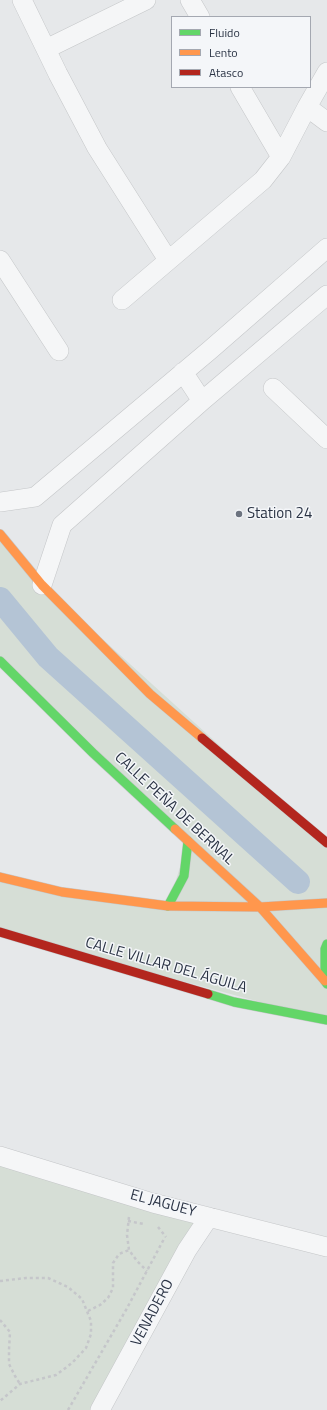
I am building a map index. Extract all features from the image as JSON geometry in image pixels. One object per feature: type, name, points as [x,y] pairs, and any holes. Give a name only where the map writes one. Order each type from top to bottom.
[{"type":"street","points":[[22,0],[97,148],[168,260]]},
{"type":"street","points":[[46,49],[146,0]]},
{"type":"street","points":[[190,0],[199,16]]},
{"type":"street","points":[[122,300],[263,180],[281,157],[306,107],[325,79]]},
{"type":"street","points":[[241,88],[281,157]]},
{"type":"street","points":[[306,107],[327,122]]},
{"type":"street","points":[[0,502],[35,497],[327,248]]},
{"type":"street","points":[[0,260],[59,351]]},
{"type":"street","points":[[42,585],[62,525],[202,401],[327,295]]},
{"type":"street","points":[[183,372],[202,401]]},
{"type":"street","points":[[273,388],[323,429]]},
{"type":"street","points":[[0,534],[42,585],[150,694],[327,843]]},
{"type":"street","name":"CALLE PEÑA DE BERNAL","points":[[0,661],[93,753],[260,907],[326,982]]},
{"type":"street","points":[[168,906],[184,876],[188,841]]},
{"type":"street","points":[[0,877],[62,892],[168,906],[260,907],[327,903]]},
{"type":"street","name":"CALLE VILLAR DEL ÁGUILA","points":[[0,932],[234,1002],[327,1020]]},
{"type":"street","points":[[326,982],[325,949],[327,944]]},
{"type":"street","name":"EL JAGUEY","points":[[0,1156],[144,1200],[327,1247]]},
{"type":"street","name":"VENADERO","points":[[100,1410],[187,1250],[208,1217]]},
{"type":"path","points":[[147,1271],[129,1250],[127,1235],[128,1221],[144,1200],[165,1237],[187,1250]]},
{"type":"path","points":[[68,1410],[165,1237]]},
{"type":"path","points":[[88,1311],[100,1305],[108,1298],[113,1288],[113,1263],[119,1254],[129,1250]]},
{"type":"path","points":[[0,1281],[26,1278],[48,1278],[68,1287],[82,1299],[91,1321],[91,1334],[86,1348],[72,1363],[56,1375],[20,1384],[0,1401]]},
{"type":"path","points":[[0,1320],[10,1332],[9,1364],[20,1384]]},
{"type":"shaded area","points":[[0,534],[43,585],[327,843],[327,1020],[0,932],[0,877],[168,906],[188,841],[0,661]]},
{"type":"shaded area","points":[[0,1156],[209,1217],[100,1410],[0,1410]]},
{"type":"waterway","points":[[0,599],[48,657],[298,882]]},
{"type":"traffic: fast","points":[[0,661],[93,753],[175,829]]},
{"type":"traffic: fast","points":[[168,906],[184,876],[188,841]]},
{"type":"traffic: fast","points":[[327,944],[325,949],[325,981],[327,984]]},
{"type":"traffic: fast","points":[[208,994],[234,1002],[327,1020]]},
{"type":"traffic: slow","points":[[0,534],[42,585],[150,694],[202,738]]},
{"type":"traffic: slow","points":[[175,829],[260,907],[325,981]]},
{"type":"traffic: slow","points":[[0,877],[62,892],[168,906],[260,907],[327,903]]},
{"type":"traffic: jam","points":[[202,738],[327,843]]},
{"type":"traffic: jam","points":[[0,932],[208,994]]},
{"type":"place","name":"Station 24","points":[[239,514]]}]
